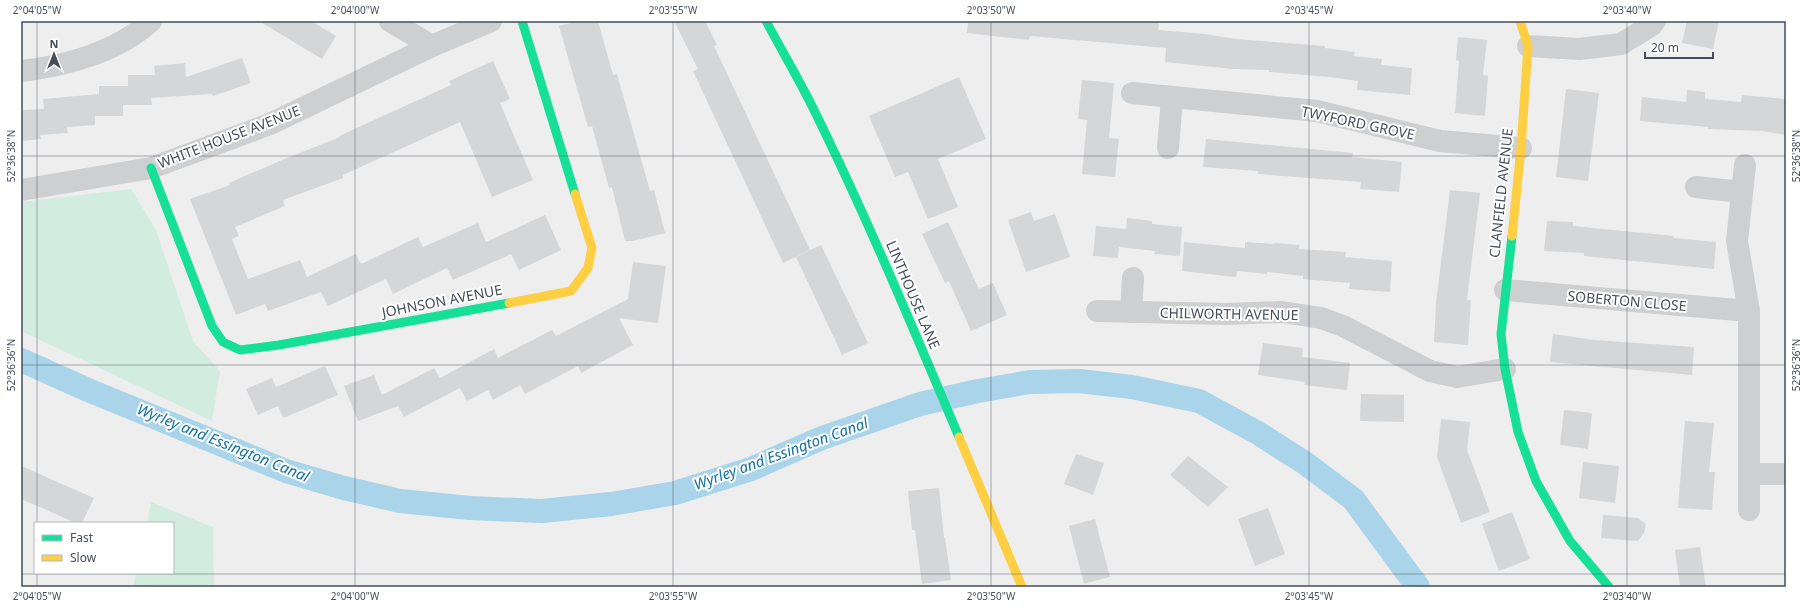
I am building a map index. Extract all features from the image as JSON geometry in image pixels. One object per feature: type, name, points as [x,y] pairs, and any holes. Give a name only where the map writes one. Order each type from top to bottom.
[{"type":"street","points":[[23,65],[79,60],[114,45],[144,28],[151,21]]},
{"type":"street","points":[[390,21],[432,46]]},
{"type":"street","name":"WHITE HOUSE AVENUE","points":[[21,190],[151,168],[270,124],[432,46],[491,21]]},
{"type":"street","name":"JOHNSON AVENUE","points":[[151,168],[212,326],[223,342],[240,350],[280,345],[571,291],[588,268],[592,248],[522,21]]},
{"type":"street","name":"LINTHOUSE LANE","points":[[766,21],[814,110],[894,282],[927,365],[1022,587]]},
{"type":"street","name":"CLANFIELD AVENUE","points":[[1520,21],[1528,46],[1521,148],[1501,334],[1505,370],[1518,432],[1536,481],[1570,541],[1609,587]]},
{"type":"street","points":[[1528,46],[1579,49],[1621,44],[1652,25],[1655,21]]},
{"type":"street","name":"TWYFORD GROVE","points":[[1132,93],[1317,111],[1440,141],[1521,148]]},
{"type":"street","points":[[1168,148],[1172,98]]},
{"type":"street","points":[[1745,164],[1737,241],[1749,311],[1749,510]]},
{"type":"street","points":[[1696,187],[1742,192]]},
{"type":"street","points":[[1131,312],[1133,278]]},
{"type":"street","name":"SOBERTON CLOSE","points":[[1505,290],[1749,311]]},
{"type":"street","name":"CHILWORTH AVENUE","points":[[1097,311],[1226,314],[1282,312],[1321,318],[1343,326],[1430,371],[1457,377],[1505,370]]},
{"type":"street","points":[[1749,474],[1782,474]]},
{"type":"green space","points":[[131,189],[156,230],[193,341],[220,371],[212,421],[21,331],[21,202]]},
{"type":"green space","points":[[151,502],[213,527],[214,587],[133,587],[136,574],[174,574],[174,522],[147,522]]},
{"type":"building","points":[[259,21],[311,21],[336,36],[322,59]]},
{"type":"building","points":[[578,21],[598,21],[613,75],[617,74],[650,191],[654,190],[665,233],[633,241],[625,241],[612,187],[609,188],[592,126],[588,127],[559,26]]},
{"type":"building","points":[[674,21],[705,21],[717,45],[714,46],[810,250],[783,263],[693,71],[698,69]]},
{"type":"building","points":[[968,21],[1159,21],[1158,30],[1205,34],[1236,39],[1325,46],[1325,48],[1355,52],[1354,56],[1382,59],[1381,65],[1412,68],[1410,95],[1357,90],[1358,81],[1329,77],[1269,72],[1269,70],[1233,69],[1165,62],[1166,48],[1030,36],[1029,40],[967,33]]},
{"type":"building","points":[[1687,21],[1719,21],[1713,49],[1682,43]]},
{"type":"building","points":[[1458,37],[1487,40],[1483,75],[1488,76],[1485,116],[1455,113],[1459,61],[1456,60]]},
{"type":"building","points":[[242,58],[251,83],[213,96],[212,94],[151,98],[152,105],[123,105],[123,116],[95,116],[95,125],[67,127],[68,133],[40,135],[41,139],[21,141],[21,110],[44,109],[43,99],[99,94],[99,86],[128,86],[128,75],[155,75],[154,66],[185,63],[186,77]]},
{"type":"building","points":[[493,61],[510,99],[500,103],[533,180],[492,197],[460,122],[343,175],[343,178],[283,200],[285,206],[235,227],[239,236],[232,239],[248,279],[300,260],[307,277],[356,254],[361,264],[418,237],[423,247],[478,223],[486,242],[545,215],[561,250],[519,270],[511,254],[453,280],[447,268],[393,294],[386,279],[328,306],[321,292],[268,311],[265,304],[236,315],[190,199],[230,185],[229,183],[340,137],[339,136],[451,85],[449,81]]},
{"type":"building","points":[[959,77],[986,139],[938,159],[958,207],[928,219],[908,172],[895,177],[869,116]]},
{"type":"building","points":[[1082,80],[1114,83],[1109,138],[1119,139],[1115,177],[1082,174],[1087,120],[1078,119]]},
{"type":"building","points":[[1566,89],[1599,93],[1588,181],[1556,177]]},
{"type":"building","points":[[1687,90],[1705,92],[1705,99],[1741,102],[1742,95],[1786,99],[1786,135],[1762,131],[1708,129],[1708,127],[1640,121],[1642,97],[1686,102]]},
{"type":"building","points":[[1206,139],[1353,153],[1352,157],[1402,162],[1399,192],[1360,189],[1361,182],[1258,174],[1258,171],[1203,167]]},
{"type":"building","points":[[1450,190],[1480,193],[1467,300],[1471,300],[1468,345],[1434,342],[1436,303]]},
{"type":"building","points":[[1031,212],[1034,221],[1055,214],[1070,257],[1026,272],[1008,220]]},
{"type":"building","points":[[1127,218],[1152,221],[1152,224],[1182,227],[1180,256],[1154,254],[1155,251],[1119,247],[1118,258],[1093,256],[1096,226],[1126,229]]},
{"type":"building","points":[[1547,221],[1573,222],[1573,226],[1674,236],[1674,238],[1716,242],[1714,269],[1584,256],[1584,253],[1544,251]]},
{"type":"building","points":[[948,222],[979,289],[993,283],[1007,315],[971,331],[949,281],[945,283],[922,234]]},
{"type":"building","points":[[1184,242],[1245,248],[1245,242],[1299,245],[1299,249],[1346,252],[1345,257],[1392,261],[1390,292],[1349,289],[1350,283],[1303,279],[1303,276],[1267,272],[1267,274],[1237,271],[1236,277],[1182,271]]},
{"type":"building","points":[[821,245],[868,343],[842,355],[796,257]]},
{"type":"building","points":[[633,262],[666,266],[658,323],[619,318],[633,345],[581,373],[578,366],[525,394],[520,385],[493,400],[488,390],[467,401],[460,388],[404,417],[398,406],[358,421],[344,386],[374,375],[382,395],[434,368],[440,378],[494,349],[498,358],[552,330],[556,336],[628,299]]},
{"type":"building","points":[[1553,334],[1594,340],[1694,347],[1692,375],[1550,362]]},
{"type":"building","points":[[1263,343],[1303,348],[1302,357],[1350,363],[1347,390],[1304,385],[1305,382],[1258,375]]},
{"type":"building","points":[[325,366],[338,395],[283,418],[278,406],[258,415],[246,389],[272,378],[276,387]]},
{"type":"building","points":[[1361,394],[1404,395],[1404,422],[1360,421]]},
{"type":"building","points":[[1564,410],[1592,413],[1588,449],[1560,445]]},
{"type":"building","points":[[1441,419],[1470,422],[1467,450],[1490,512],[1461,523],[1437,457]]},
{"type":"building","points":[[1685,421],[1714,423],[1709,472],[1715,472],[1712,510],[1678,508]]},
{"type":"building","points":[[1076,454],[1104,463],[1093,495],[1064,484]]},
{"type":"building","points":[[1188,456],[1228,487],[1208,507],[1170,475]]},
{"type":"building","points":[[1583,462],[1619,466],[1615,503],[1579,498]]},
{"type":"building","points":[[21,466],[94,498],[82,522],[74,522],[21,499]]},
{"type":"building","points":[[939,488],[944,538],[951,580],[922,584],[915,530],[912,530],[908,491]]},
{"type":"building","points":[[1268,508],[1285,554],[1255,566],[1238,519]]},
{"type":"building","points":[[1512,512],[1530,559],[1499,571],[1482,524]]},
{"type":"building","points":[[1603,515],[1638,518],[1646,524],[1644,533],[1638,541],[1601,538]]},
{"type":"building","points":[[1095,519],[1110,577],[1084,584],[1069,526]]},
{"type":"building","points":[[1700,547],[1706,587],[1680,587],[1675,550]]},
{"type":"waterway","name":"Wyrley and Essington Canal","points":[[21,360],[88,390],[286,471],[344,488],[400,501],[470,508],[542,511],[611,504],[675,493],[751,469],[822,438],[920,404],[978,391],[1030,382],[1079,381],[1132,387],[1199,401],[1258,433],[1305,463],[1353,499],[1418,587]]},
{"type":"traffic: fast","points":[[522,21],[575,194]]},
{"type":"traffic: fast","points":[[766,21],[809,100],[853,192],[959,437]]},
{"type":"traffic: fast","points":[[151,168],[212,326],[223,342],[240,350],[279,345],[509,303]]},
{"type":"traffic: fast","points":[[1512,236],[1501,334],[1505,369],[1518,432],[1536,481],[1570,541],[1609,587]]},
{"type":"traffic: slow","points":[[1512,236],[1521,148],[1528,46],[1520,21]]},
{"type":"traffic: slow","points":[[509,303],[571,291],[588,268],[592,248],[575,194]]},
{"type":"traffic: slow","points":[[959,437],[1022,587]]}]
